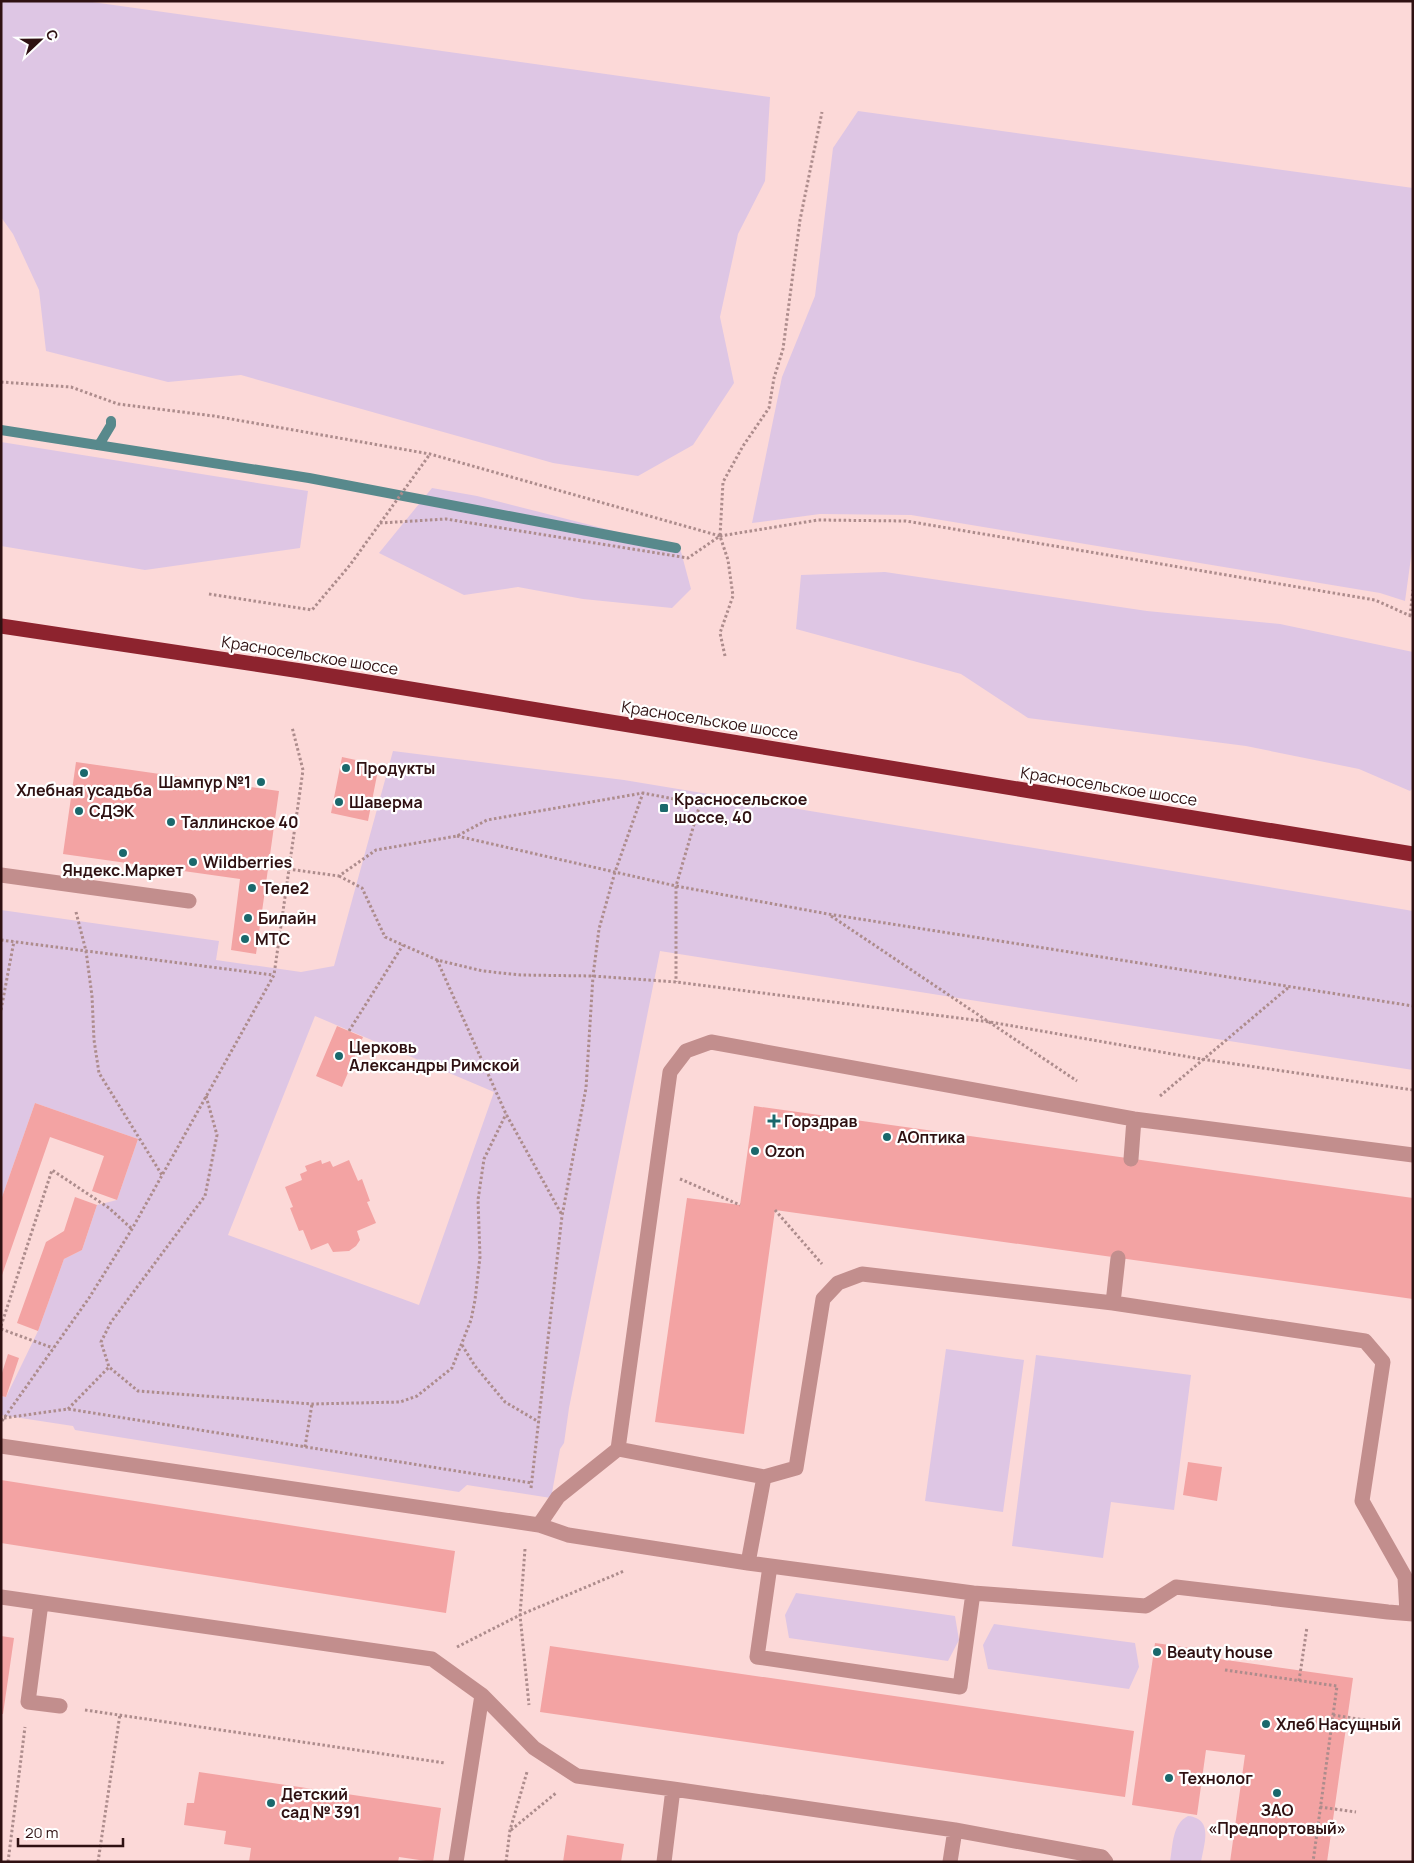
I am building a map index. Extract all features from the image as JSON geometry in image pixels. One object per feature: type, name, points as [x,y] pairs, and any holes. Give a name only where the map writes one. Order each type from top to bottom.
[{"type":"highway","name":"Красносельское шоссе","points":[[1,626],[292,669],[1412,854]]},
{"type":"lane","points":[[1,875],[189,901]]},
{"type":"lane","points":[[533,1524],[558,1497],[618,1448],[670,1072],[686,1051],[711,1042],[1134,1119],[1413,1155]]},
{"type":"lane","points":[[1131,1159],[1134,1119]]},
{"type":"lane","points":[[1113,1303],[1118,1258]]},
{"type":"lane","points":[[1,1446],[533,1524],[568,1535],[748,1563],[973,1592],[1146,1606],[1176,1588],[1410,1613],[1405,1577],[1362,1501],[1383,1362],[1365,1341],[1113,1303],[862,1274],[838,1283],[823,1299],[796,1468],[764,1477],[618,1448]]},
{"type":"lane","points":[[748,1563],[764,1477]]},
{"type":"lane","points":[[770,1566],[757,1657],[960,1687],[973,1592]]},
{"type":"lane","points":[[1,1597],[432,1659],[482,1695],[534,1748],[577,1776],[955,1830],[1102,1857],[1106,1862]]},
{"type":"lane","points":[[41,1603],[28,1702],[60,1706]]},
{"type":"lane","points":[[456,1862],[482,1695]]},
{"type":"lane","points":[[664,1862],[673,1789]]},
{"type":"lane","points":[[950,1862],[955,1830]]},
{"type":"path","points":[[725,656],[720,633],[733,596],[728,560],[720,536],[723,482],[743,446],[769,408],[774,378],[783,349],[800,220],[822,112]]},
{"type":"path","points":[[1,382],[71,387],[118,404],[214,416],[430,454],[720,536],[818,520],[906,521],[1375,600],[1411,617],[1413,590]]},
{"type":"path","points":[[209,594],[312,610],[350,565],[430,454]]},
{"type":"path","points":[[380,523],[446,520],[688,558],[720,536]]},
{"type":"path","points":[[2,1420],[89,1298],[132,1228],[274,976],[288,869],[304,770],[292,727]]},
{"type":"path","points":[[339,876],[376,850],[456,836],[487,820],[643,792],[700,804],[676,886],[676,982]]},
{"type":"path","points":[[506,1862],[510,1830],[534,1748],[520,1615],[533,1524],[532,1482],[562,1216],[586,1088],[598,929],[615,872],[643,792]]},
{"type":"path","points":[[456,836],[676,886],[828,914],[1413,1006]]},
{"type":"path","points":[[288,869],[339,876],[362,888],[385,938],[437,960],[483,971],[521,975],[593,976],[676,982],[990,1022],[1201,1059],[1413,1090]]},
{"type":"path","points":[[69,885],[86,951],[92,996],[94,1040],[99,1072],[162,1175]]},
{"type":"path","points":[[828,914],[1078,1081]]},
{"type":"path","points":[[1,940],[274,976]]},
{"type":"path","points":[[1,1010],[14,942]]},
{"type":"path","points":[[349,1031],[403,944]]},
{"type":"path","points":[[437,960],[506,1114],[562,1216]]},
{"type":"path","points":[[1134,1119],[1201,1059],[1290,986]]},
{"type":"path","points":[[206,1096],[217,1135],[205,1196],[111,1322],[101,1342],[109,1367],[138,1391],[312,1404],[400,1402],[417,1396],[452,1368],[471,1320],[480,1258],[478,1200],[484,1159],[506,1114]]},
{"type":"path","points":[[657,1169],[740,1206]]},
{"type":"path","points":[[53,1348],[1,1328],[52,1170],[109,1208],[132,1228]]},
{"type":"path","points":[[775,1210],[838,1283]]},
{"type":"path","points":[[461,1345],[475,1366],[505,1402],[539,1422]]},
{"type":"path","points":[[68,1409],[109,1367]]},
{"type":"path","points":[[305,1446],[312,1404]]},
{"type":"path","points":[[2,1420],[68,1409],[532,1482]]},
{"type":"path","points":[[432,1659],[520,1615],[653,1558],[655,1548]]},
{"type":"path","points":[[1299,1681],[1311,1603]]},
{"type":"path","points":[[1224,1670],[1337,1686],[1312,1862]]},
{"type":"path","points":[[8,1862],[28,1702]]},
{"type":"path","points":[[60,1706],[470,1766]]},
{"type":"path","points":[[98,1862],[120,1714]]},
{"type":"path","points":[[1333,1715],[1371,1721]]},
{"type":"path","points":[[510,1830],[577,1776]]},
{"type":"path","points":[[1320,1807],[1356,1812]]},
{"type":"shaded area","points":[[1,1],[85,1],[770,97],[765,181],[738,234],[720,317],[734,383],[693,445],[638,476],[553,463],[241,375],[168,382],[46,351],[39,290],[13,234],[1,217]]},
{"type":"shaded area","points":[[858,111],[1413,188],[1413,543],[1405,601],[1380,593],[911,515],[820,514],[752,523],[782,377],[815,296],[833,148]]},
{"type":"shaded area","points":[[1,442],[308,491],[300,548],[145,570],[1,546]]},
{"type":"shaded area","points":[[432,488],[477,496],[680,548],[691,589],[672,608],[583,599],[518,587],[464,595],[379,553]]},
{"type":"shaded area","points":[[885,572],[1147,611],[1280,624],[1413,652],[1413,788],[1410,791],[1359,769],[1246,746],[1028,718],[961,674],[796,629],[801,575]]},
{"type":"shaded area","points":[[393,751],[624,780],[1413,911],[1413,1070],[660,951],[569,1408],[564,1443],[560,1449],[551,1498],[467,1485],[459,1492],[75,1430],[73,1426],[1,1415],[1,1396],[6,1397],[38,1331],[64,1259],[82,1250],[97,1205],[117,1200],[138,1139],[35,1103],[1,1200],[1,910],[219,941],[216,960],[301,972],[334,966]],"holes":[[[315,1016],[494,1092],[419,1305],[228,1235]]]},
{"type":"shaded area","points":[[946,1349],[1024,1360],[1003,1512],[925,1501]]},
{"type":"shaded area","points":[[1036,1355],[1191,1375],[1174,1510],[1111,1502],[1103,1558],[1012,1546]]},
{"type":"shaded area","points":[[796,1593],[955,1616],[959,1640],[948,1661],[789,1638],[785,1615]]},
{"type":"shaded area","points":[[994,1624],[1135,1643],[1139,1667],[1129,1689],[988,1669],[983,1645]]},
{"type":"shaded area","points":[[1188,1816],[1196,1818],[1204,1827],[1205,1840],[1201,1862],[1170,1862],[1176,1830],[1179,1824]]},
{"type":"building","points":[[342,757],[379,765],[368,821],[331,813]]},
{"type":"building","name":"Таллинское 40","points":[[76,762],[279,791],[256,954],[231,950],[240,879],[63,854]]},
{"type":"building","name":"Церковь Александры Римской","points":[[337,1026],[363,1037],[342,1087],[316,1076]]},
{"type":"building","points":[[35,1103],[138,1139],[117,1200],[92,1191],[104,1156],[50,1137],[1,1278],[1,1200]]},
{"type":"building","points":[[754,1106],[1413,1198],[1413,1299],[775,1210],[744,1434],[655,1422],[687,1198],[740,1205]]},
{"type":"building","points":[[321,1160],[322,1164],[330,1161],[333,1167],[349,1160],[358,1181],[362,1179],[370,1201],[367,1202],[376,1223],[357,1231],[360,1240],[349,1251],[333,1252],[328,1243],[311,1250],[303,1230],[299,1231],[290,1208],[293,1207],[285,1187],[302,1180],[300,1174],[307,1171],[305,1166]]},
{"type":"building","points":[[75,1197],[97,1205],[82,1250],[64,1259],[38,1331],[17,1323],[46,1242],[64,1231]]},
{"type":"building","points":[[8,1354],[19,1358],[6,1397],[1,1396],[1,1376]]},
{"type":"building","points":[[1188,1462],[1222,1467],[1217,1501],[1183,1495]]},
{"type":"building","points":[[1,1480],[455,1551],[446,1613],[1,1543]]},
{"type":"building","points":[[1,1636],[14,1638],[3,1714],[1,1714]]},
{"type":"building","points":[[1155,1643],[1220,1652],[1219,1659],[1353,1678],[1327,1862],[1230,1862],[1245,1755],[1206,1750],[1197,1815],[1132,1805]]},
{"type":"building","points":[[550,1646],[1134,1731],[1125,1797],[540,1712]]},
{"type":"building","points":[[199,1772],[441,1808],[433,1862],[399,1857],[398,1862],[249,1862],[251,1848],[224,1844],[226,1831],[184,1825],[187,1803],[194,1803]]},
{"type":"building","points":[[567,1835],[624,1844],[621,1862],[563,1862]]},
{"type":"waterway","points":[[99,445],[111,425],[111,421]]},
{"type":"waterway","points":[[1,430],[309,478],[676,548]]},
{"type":"place","name":"Продукты","points":[[346,768]]},
{"type":"place","name":"Хлебная усадьба","points":[[84,773]]},
{"type":"place","name":"Шампур №1","points":[[261,782]]},
{"type":"place","name":"Шаверма","points":[[339,802]]},
{"type":"place","name":"Красносельское шоссе, 40","points":[[664,808]]},
{"type":"place","name":"СДЭК","points":[[79,811]]},
{"type":"place","name":"Таллинское 40","points":[[171,822]]},
{"type":"place","name":"Яндекс.Маркет","points":[[123,853]]},
{"type":"place","name":"Wildberries","points":[[193,862]]},
{"type":"place","name":"Теле2","points":[[252,888]]},
{"type":"place","name":"Билайн","points":[[248,918]]},
{"type":"place","name":"МТС","points":[[245,939]]},
{"type":"place","name":"Церковь Александры Римской","points":[[339,1056]]},
{"type":"place","name":"Горздрав","points":[[774,1121]]},
{"type":"place","name":"АОптика","points":[[887,1137]]},
{"type":"place","name":"Ozon","points":[[755,1151]]},
{"type":"place","name":"Beauty house","points":[[1157,1652]]},
{"type":"place","name":"Хлеб Насущный","points":[[1266,1724]]},
{"type":"place","name":"Технолог","points":[[1169,1778]]},
{"type":"place","name":"ЗАО «Предпортовый»","points":[[1277,1793]]},
{"type":"place","name":"Детский сад № 391","points":[[271,1803]]}]
